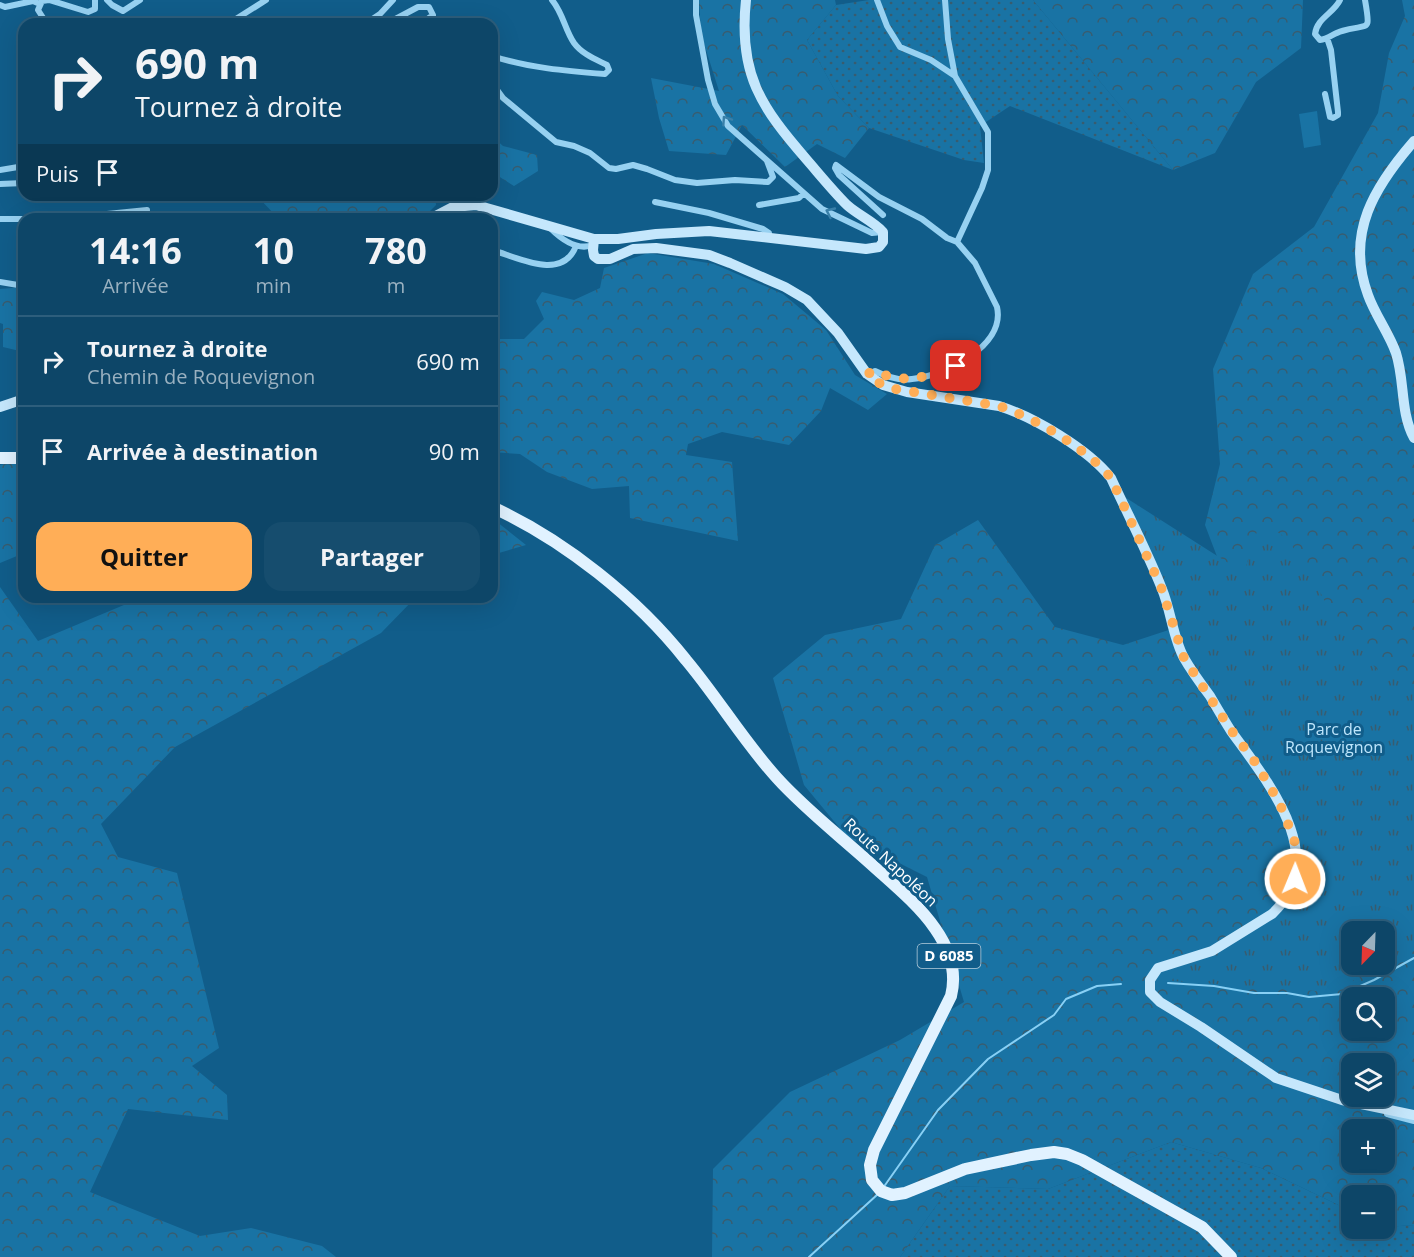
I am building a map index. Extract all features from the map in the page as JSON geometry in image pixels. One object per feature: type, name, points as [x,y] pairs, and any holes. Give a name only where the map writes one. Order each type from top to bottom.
[{"type":"main road","points":[[1,458],[18,458]]},
{"type":"main road","name":"Route Napoléon","points":[[498,510],[531,527],[588,566],[643,614],[684,657],[778,779],[912,902],[941,939],[953,970],[951,996],[874,1150],[870,1172],[878,1188],[888,1194],[901,1194],[965,1169],[1038,1154],[1063,1153],[1082,1160],[1202,1227],[1231,1257]]},
{"type":"street","points":[[43,18],[38,10],[42,1],[49,0],[88,12],[95,9],[95,0]]},
{"type":"street","points":[[107,0],[123,11],[140,0]]},
{"type":"street","points":[[238,18],[266,0]]},
{"type":"street","points":[[374,18],[393,0]]},
{"type":"street","points":[[498,58],[543,69],[605,74],[609,70],[607,64],[586,54],[574,43],[563,17],[552,0]]},
{"type":"street","points":[[696,0],[701,48],[715,104],[729,126],[822,209],[873,233],[883,232]]},
{"type":"street","points":[[442,213],[453,207],[476,205],[594,242],[656,234],[708,231],[875,249],[882,245],[883,232],[855,212],[839,196],[777,124],[764,104],[755,86],[747,56],[746,0]]},
{"type":"street","points":[[878,0],[886,26],[900,47],[931,60],[955,76]]},
{"type":"street","points":[[945,0],[948,39],[955,76],[988,132],[988,170],[957,242]]},
{"type":"street","points":[[1340,0],[1315,29],[1317,38],[1320,40],[1340,31],[1367,26],[1369,22],[1365,0]]},
{"type":"street","points":[[0,5],[5,7],[33,1],[40,4]]},
{"type":"street","points":[[397,18],[418,7],[429,7],[434,15],[430,18]]},
{"type":"street","points":[[1325,94],[1330,117],[1333,118],[1338,115],[1338,112],[1328,38]]},
{"type":"street","points":[[498,91],[503,98],[556,142],[590,153],[609,168],[616,169],[633,165],[675,180],[697,183],[735,180],[768,183],[773,177],[767,161]]},
{"type":"street","points":[[1414,141],[1378,186],[1368,206],[1363,225],[1360,255],[1368,297],[1396,354],[1406,416],[1414,438]]},
{"type":"street","points":[[867,374],[875,371],[908,380],[932,376],[956,366],[992,336],[999,315],[975,263],[957,242],[947,238],[922,219],[879,198],[836,165],[835,168],[839,175],[882,215]]},
{"type":"street","points":[[0,170],[18,167]]},
{"type":"street","points":[[0,184],[18,183]]},
{"type":"street","points":[[759,205],[799,198],[804,194]]},
{"type":"street","points":[[654,202],[709,213],[763,229],[769,233],[769,237]]},
{"type":"street","points":[[117,213],[147,210]]},
{"type":"street","points":[[0,219],[18,219]]},
{"type":"street","points":[[548,226],[556,234],[576,246],[585,248],[594,242]]},
{"type":"street","points":[[594,242],[594,256],[604,260],[645,247],[709,255],[776,283],[807,300],[825,316],[867,374],[882,385],[999,406],[1014,411],[1034,420],[1103,468],[1111,478],[1161,587],[1184,658],[1255,762],[1279,802],[1294,839],[1297,855],[1297,870],[1292,887],[1286,899],[1272,914],[1212,951],[1158,968],[1150,980],[1150,992],[1160,1002],[1201,1026],[1276,1078],[1341,1100]]},
{"type":"street","points":[[498,252],[527,262],[549,266],[569,256],[576,246]]},
{"type":"street","points":[[0,282],[18,285]]},
{"type":"street","points":[[0,407],[18,401]]},
{"type":"street","points":[[1377,1107],[1414,1115]]},
{"type":"street","points":[[1377,1107],[1381,1113],[1414,1121]]},
{"type":"green space","points":[[699,0],[835,0],[836,5],[807,40],[838,96],[869,128],[845,158],[817,144],[785,167],[742,125],[726,155],[669,151],[659,118],[651,78],[719,91],[701,34]]},
{"type":"green space","points":[[869,0],[1033,0],[1173,170],[1010,106],[980,126],[984,163],[964,160],[869,128],[838,96],[807,40],[836,5]]},
{"type":"green space","points":[[1033,0],[1303,0],[1301,48],[1256,82],[1215,153],[1173,170]]},
{"type":"green space","points":[[1402,0],[1414,0],[1414,1225],[1395,1226],[1395,1185],[1341,1185],[1341,1206],[1261,1168],[1171,1142],[1048,1189],[950,1186],[900,1257],[712,1257],[713,1169],[790,1092],[900,1040],[964,1002],[927,877],[847,837],[804,785],[773,678],[825,635],[901,619],[935,545],[978,520],[1055,627],[1123,645],[1187,624],[1229,588],[1205,525],[1220,464],[1213,369],[1253,274],[1314,227],[1378,113],[1389,53],[1405,16]]},
{"type":"green space","points":[[1317,111],[1321,145],[1304,148],[1299,114]]},
{"type":"green space","points":[[498,141],[503,146],[537,155],[538,171],[514,186],[498,176]]},
{"type":"green space","points":[[262,201],[436,201],[436,205],[428,213],[273,213]]},
{"type":"green space","points":[[648,253],[714,264],[783,294],[826,330],[855,375],[887,394],[868,410],[830,388],[821,411],[789,445],[722,432],[688,444],[686,455],[732,462],[738,541],[630,518],[629,486],[592,489],[547,472],[520,454],[498,452],[498,339],[524,339],[544,319],[536,301],[542,292],[574,300],[600,288],[604,268]]},
{"type":"green space","points":[[18,288],[18,351],[3,347],[0,289]]},
{"type":"green space","points":[[18,463],[18,556],[0,563],[0,465]]},
{"type":"green space","name":"Parc de Roquevignon","points":[[1120,494],[1244,573],[1259,525],[1281,534],[1305,561],[1328,608],[1366,650],[1368,659],[1380,673],[1398,681],[1414,693],[1414,951],[1395,960],[1395,921],[1341,921],[1341,975],[1365,975],[1330,992],[1174,981],[1171,971],[1206,957],[1279,914],[1291,899],[1300,867],[1290,823],[1184,652]]},
{"type":"green space","points":[[498,523],[526,545],[498,553]]},
{"type":"green space","points":[[0,587],[38,641],[129,603],[410,603],[381,633],[175,747],[101,824],[118,857],[177,873],[219,1048],[192,1066],[227,1095],[228,1120],[128,1109],[90,1192],[200,1236],[251,1228],[322,1246],[336,1257],[0,1257]]},
{"type":"green space","points":[[1171,1142],[1261,1168],[1341,1206],[1341,1239],[1395,1239],[1395,1226],[1414,1225],[1414,1257],[900,1257],[950,1186],[1048,1189]]},
{"type":"waterway","points":[[1168,983],[1214,986],[1254,993],[1287,993],[1309,997],[1342,994],[1414,958]]},
{"type":"waterway","points":[[883,1188],[938,1110],[988,1059],[1054,1015],[1066,999],[1097,986],[1121,984]]},
{"type":"waterway","points":[[809,1257],[878,1194]]},
{"type":"route","points":[[956,366],[932,376],[908,380],[875,371],[867,374],[874,381],[895,389],[999,406],[1014,411],[1034,420],[1103,468],[1115,486],[1161,587],[1184,658],[1255,762],[1279,802],[1294,839],[1297,855],[1295,879]]}]
